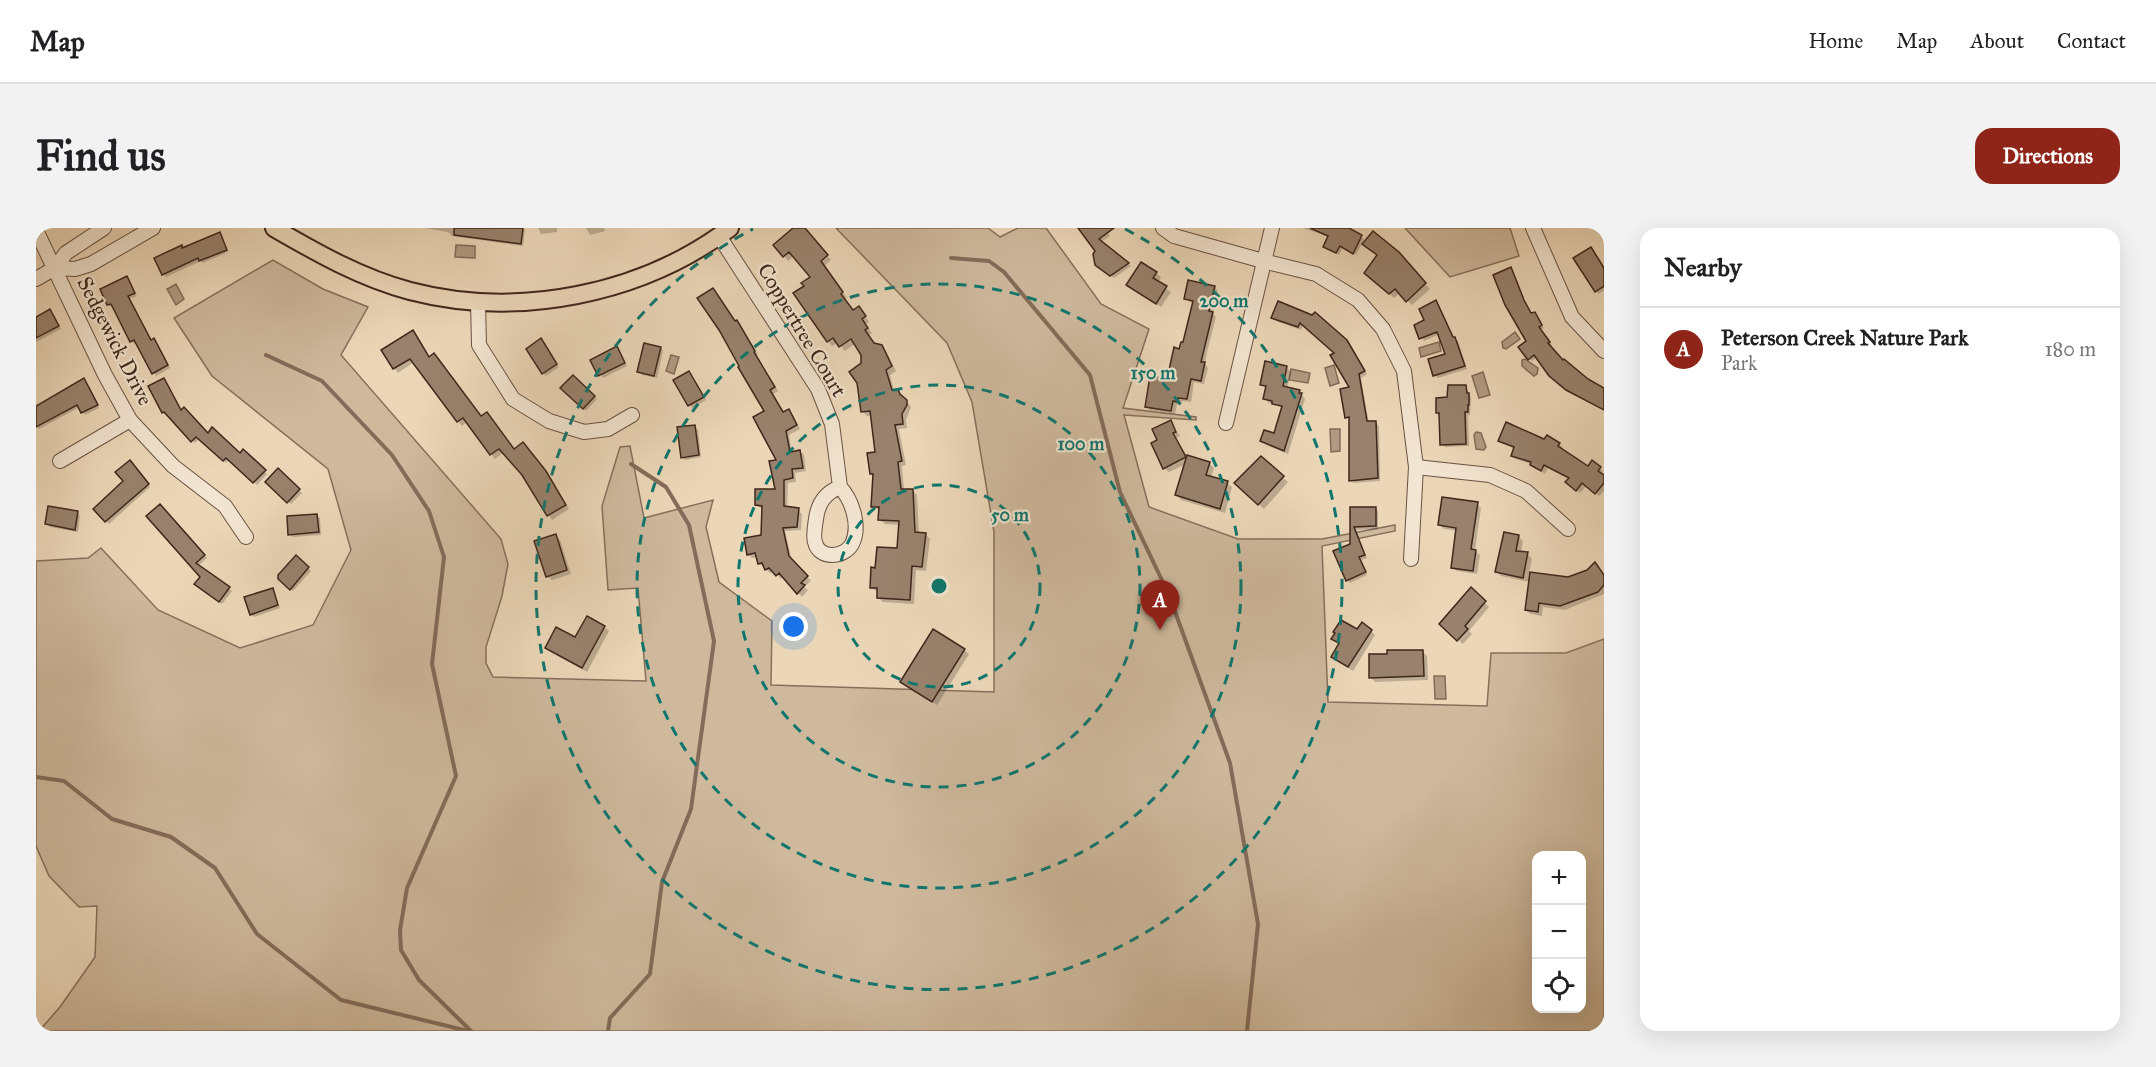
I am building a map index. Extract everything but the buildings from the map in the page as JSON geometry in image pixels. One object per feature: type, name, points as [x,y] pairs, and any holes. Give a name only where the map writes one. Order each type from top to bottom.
[{"type":"main road","points":[[274,228],[320,255],[358,272],[409,290],[478,302],[544,299],[598,291],[635,280],[676,262],[724,232]]},
{"type":"street","points":[[36,279],[55,268],[66,253],[104,228]]},
{"type":"street","points":[[55,268],[75,269],[91,264],[153,228]]},
{"type":"street","points":[[1163,228],[1174,236],[1316,274],[1358,300],[1383,329],[1404,371],[1416,467],[1411,560]]},
{"type":"street","points":[[1226,423],[1272,228]]},
{"type":"street","points":[[1533,228],[1572,317],[1604,351]]},
{"type":"street","name":"Sedgewick Drive","points":[[36,230],[105,375],[130,420],[173,466],[225,506],[246,537]]},
{"type":"street","name":"Coppertree Court","points":[[724,232],[818,389],[832,424],[840,487],[847,494],[854,515],[854,537],[852,544],[840,554],[826,555],[819,551],[815,543],[816,518],[819,504],[828,493],[840,487]]},
{"type":"street","points":[[478,302],[479,345],[513,399],[549,421],[584,432],[608,429],[632,415]]},
{"type":"street","points":[[60,461],[130,420]]},
{"type":"street","points":[[1416,467],[1490,475],[1526,491],[1568,529]]},
{"type":"shaded area","points":[[836,228],[988,228],[1000,237],[1018,228],[1046,228],[1101,304],[1149,329],[1123,408],[1196,417],[1196,420],[1124,415],[1149,507],[1238,539],[1322,539],[1395,525],[1395,531],[1322,546],[1328,702],[1487,706],[1491,653],[1566,653],[1604,639],[1604,1031],[39,1031],[60,1007],[95,957],[97,906],[79,907],[49,876],[36,846],[36,561],[88,558],[101,548],[158,610],[240,648],[313,625],[351,550],[328,469],[212,376],[174,318],[273,260],[323,289],[368,307],[341,355],[501,539],[508,564],[502,596],[486,647],[486,663],[493,677],[646,681],[638,588],[608,590],[602,506],[620,447],[630,446],[644,518],[713,500],[706,527],[719,582],[772,621],[771,685],[994,692],[994,532],[972,402],[947,343]]},
{"type":"shaded area","points":[[1405,228],[1510,228],[1519,256],[1450,277]]},
{"type":"shaded area","points":[[456,245],[475,246],[475,258],[455,257]]},
{"type":"shaded area","points":[[176,284],[184,299],[176,305],[167,289]]},
{"type":"shaded area","points":[[1515,332],[1520,339],[1506,349],[1503,348],[1502,342]]},
{"type":"shaded area","points":[[1439,342],[1441,351],[1421,357],[1419,348]]},
{"type":"shaded area","points":[[671,355],[679,357],[674,374],[666,371]]},
{"type":"shaded area","points":[[1525,359],[1538,368],[1534,376],[1522,366],[1522,360]]},
{"type":"shaded area","points":[[1334,365],[1339,383],[1330,386],[1325,368]]},
{"type":"shaded area","points":[[1291,369],[1310,373],[1308,383],[1289,380]]},
{"type":"shaded area","points":[[1483,372],[1490,395],[1479,398],[1472,376]]},
{"type":"shaded area","points":[[1330,429],[1340,429],[1340,451],[1331,452]]},
{"type":"shaded area","points":[[1476,432],[1481,433],[1486,447],[1484,450],[1476,449],[1474,435]]},
{"type":"shaded area","points":[[1434,676],[1445,676],[1446,699],[1435,699]]},
{"type":"waterway","points":[[951,258],[989,261],[1004,272],[1090,375],[1120,492],[1169,595],[1230,763],[1258,924],[1247,1031]]},
{"type":"waterway","points":[[266,355],[322,381],[392,455],[429,511],[444,557],[432,664],[456,776],[407,888],[400,930],[401,950],[419,980],[471,1031]]},
{"type":"waterway","points":[[608,1031],[610,1018],[650,974],[662,882],[691,809],[714,641],[689,525],[666,487],[631,464]]},
{"type":"waterway","points":[[36,777],[64,781],[112,819],[171,837],[215,868],[257,934],[341,1000],[468,1031]]},
{"type":"place","name":"Peterson Creek Nature Park","points":[[1160,630]]}]
